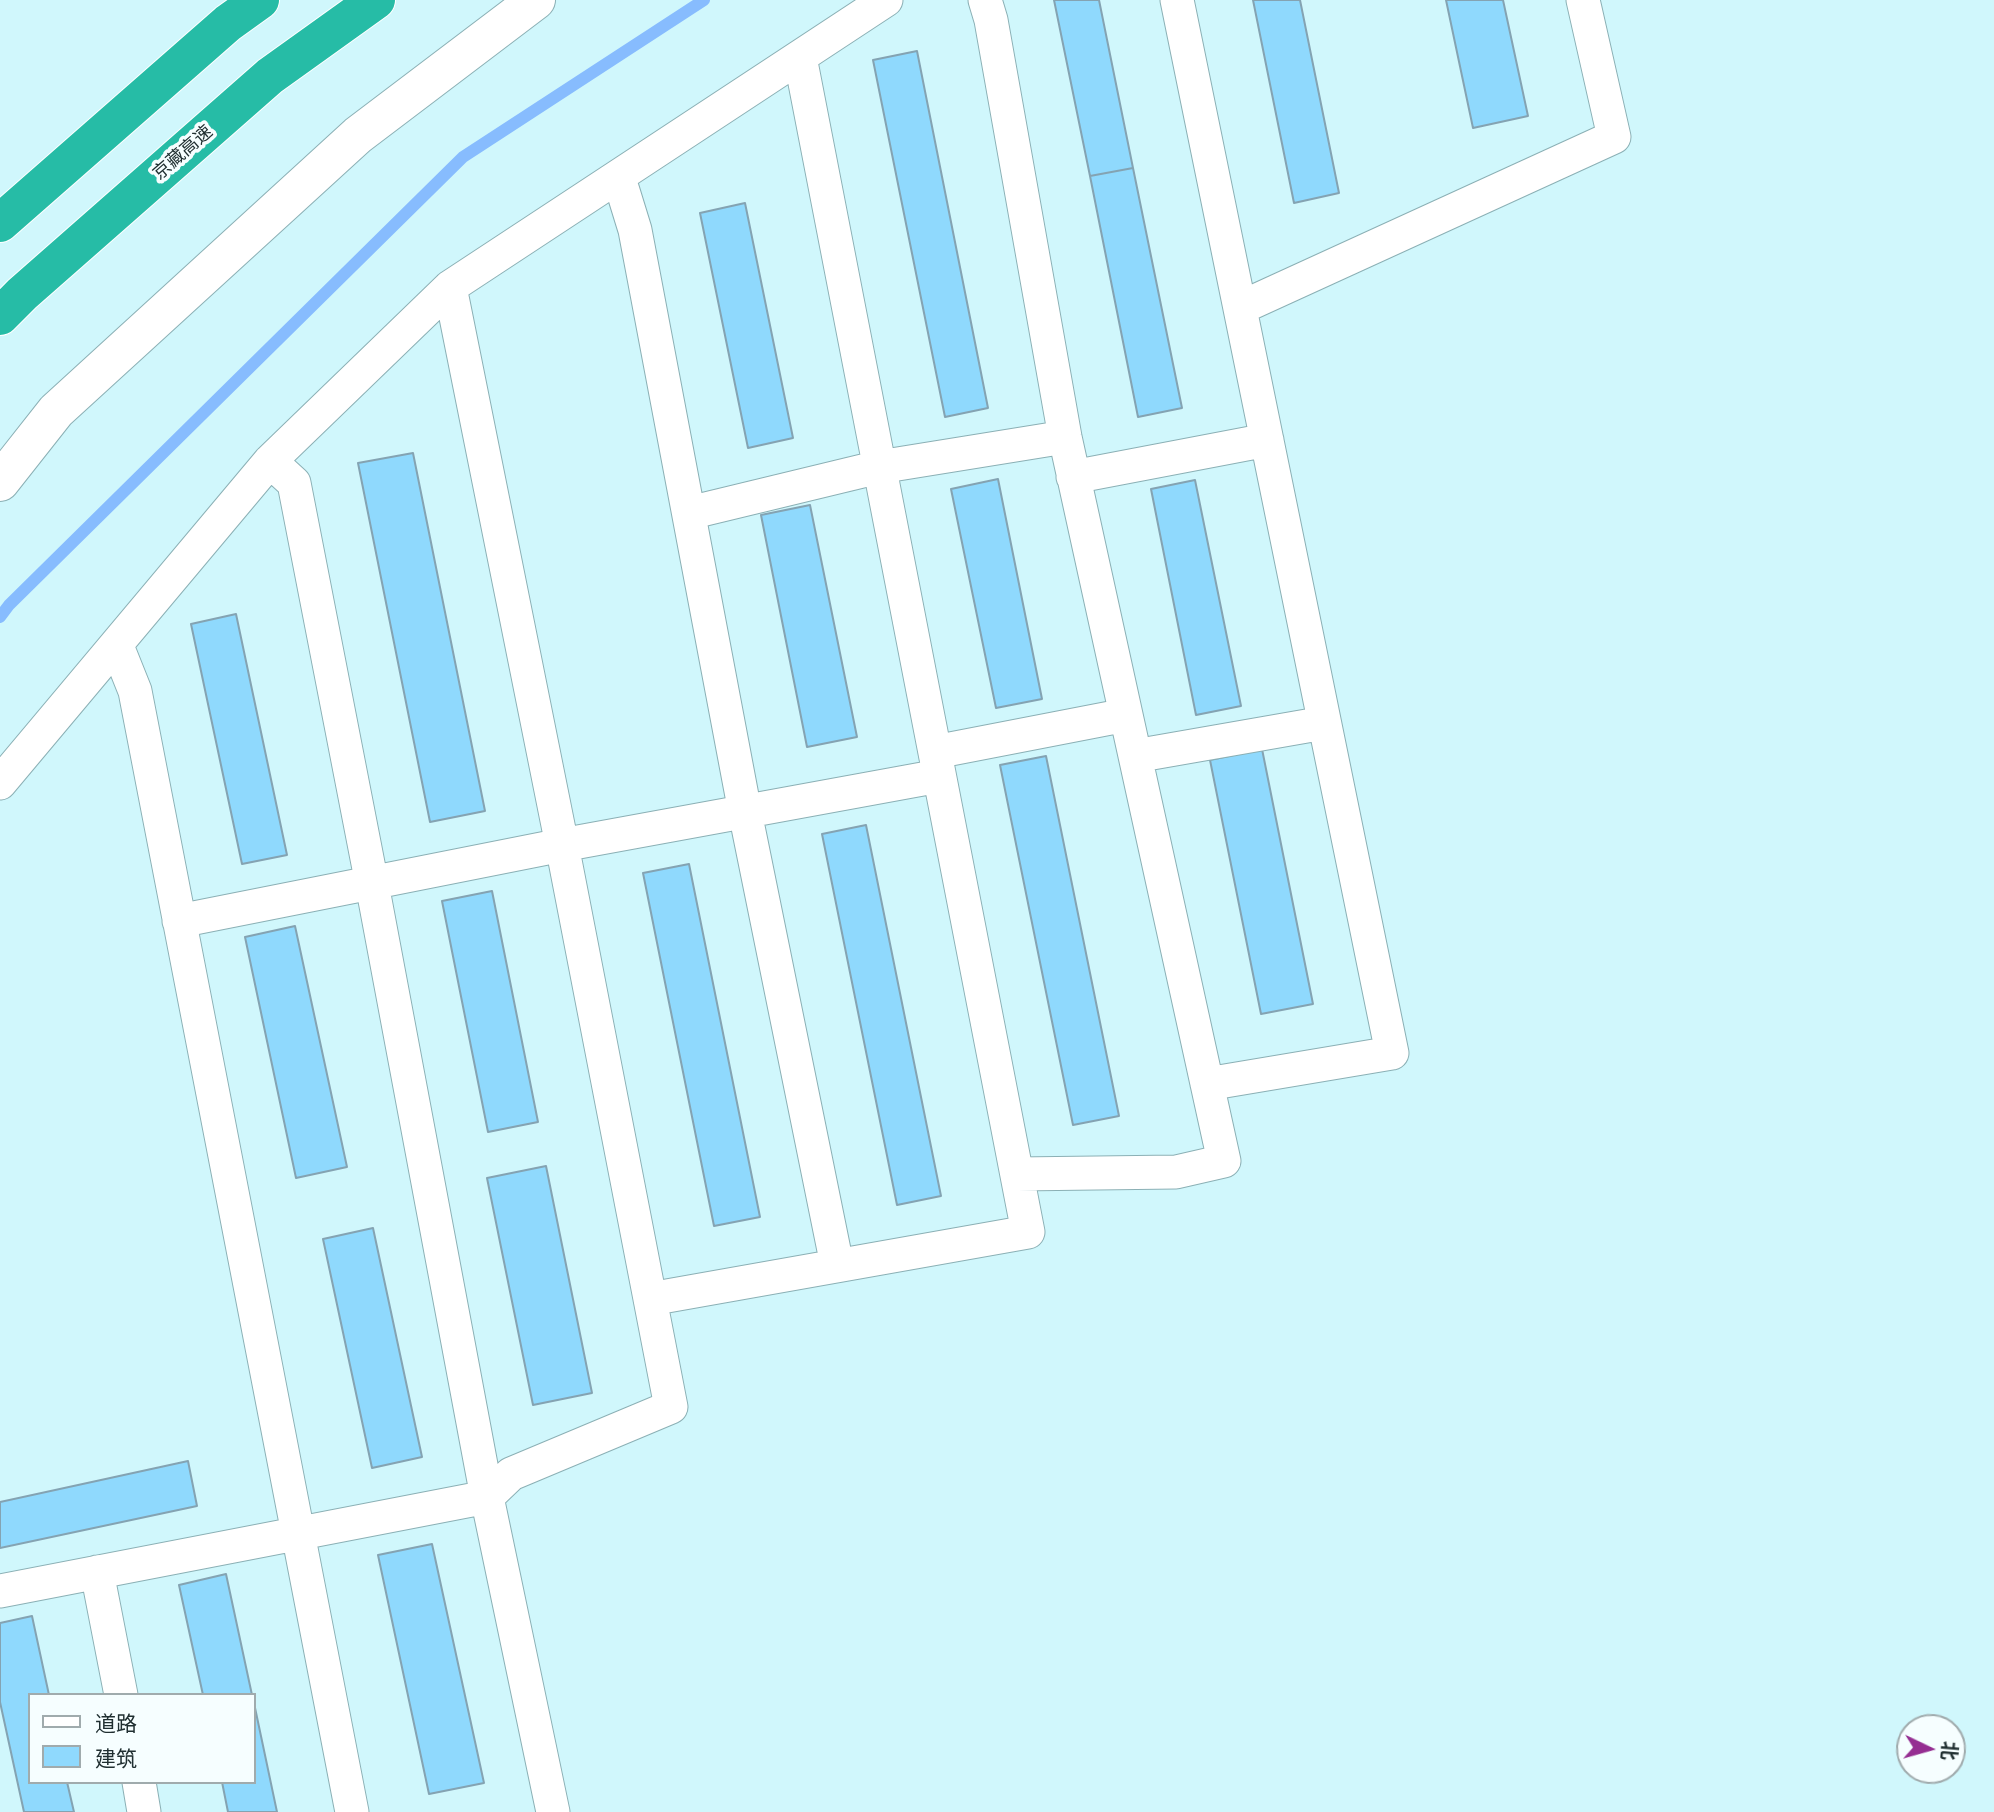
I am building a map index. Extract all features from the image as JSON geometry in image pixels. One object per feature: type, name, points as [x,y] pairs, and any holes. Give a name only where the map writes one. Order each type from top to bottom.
[{"type":"highway","points":[[0,223],[228,23],[260,0]]},
{"type":"highway","name":"京藏高速","points":[[0,316],[270,76],[376,0]]},
{"type":"street","points":[[0,482],[56,411],[358,135],[536,0]]},
{"type":"street","points":[[0,783],[270,461],[450,287],[886,0]]},
{"type":"street","points":[[985,0],[991,20],[1073,477],[1224,1161],[1176,1172],[1017,1174]]},
{"type":"street","points":[[1177,0],[1392,1052],[1207,1084]]},
{"type":"street","points":[[1240,308],[1614,137],[1583,0]]},
{"type":"street","points":[[650,1299],[1028,1232],[800,57]]},
{"type":"street","points":[[619,178],[635,230],[745,812],[837,1265]]},
{"type":"street","points":[[0,1591],[487,1497],[512,1474],[671,1407],[450,287]]},
{"type":"street","points":[[689,513],[880,467],[1065,437]]},
{"type":"street","points":[[1073,477],[1267,440]]},
{"type":"street","points":[[270,461],[294,483],[487,1497],[553,1812]]},
{"type":"street","points":[[117,646],[135,691],[352,1812]]},
{"type":"street","points":[[179,921],[562,845],[745,812],[1126,715]]},
{"type":"street","points":[[1135,757],[1324,723]]},
{"type":"street","points":[[97,1572],[121,1693]]},
{"type":"street","points":[[139,1784],[144,1812]]},
{"type":"building","points":[[1054,0],[1099,0],[1133,168],[1090,176]]},
{"type":"building","points":[[1253,0],[1300,0],[1339,193],[1294,203]]},
{"type":"building","points":[[1446,0],[1503,0],[1528,116],[1473,128]]},
{"type":"building","points":[[917,51],[988,408],[945,417],[873,60]]},
{"type":"building","points":[[1133,168],[1182,408],[1138,417],[1090,176]]},
{"type":"building","points":[[745,203],[793,438],[748,448],[700,213]]},
{"type":"building","points":[[413,453],[485,811],[430,822],[358,463]]},
{"type":"building","points":[[998,479],[1042,699],[996,708],[951,489]]},
{"type":"building","points":[[1195,480],[1241,706],[1196,715],[1151,489]]},
{"type":"building","points":[[810,505],[857,737],[807,747],[761,515]]},
{"type":"building","points":[[236,614],[287,855],[242,864],[191,624]]},
{"type":"building","points":[[1262,749],[1313,1004],[1261,1014],[1210,760]]},
{"type":"building","points":[[1046,756],[1119,1116],[1073,1125],[1000,765]]},
{"type":"building","points":[[866,825],[941,1196],[897,1205],[822,834]]},
{"type":"building","points":[[689,864],[760,1217],[714,1226],[643,873]]},
{"type":"building","points":[[492,891],[538,1122],[488,1132],[442,901]]},
{"type":"building","points":[[295,926],[347,1167],[296,1178],[245,937]]},
{"type":"building","points":[[546,1166],[592,1393],[533,1405],[487,1178]]},
{"type":"building","points":[[373,1228],[422,1457],[372,1468],[323,1239]]},
{"type":"building","points":[[188,1461],[197,1506],[0,1548],[0,1502]]},
{"type":"building","points":[[432,1544],[484,1783],[429,1794],[378,1555]]},
{"type":"building","points":[[226,1574],[252,1693],[203,1693],[179,1585]]},
{"type":"building","points":[[32,1616],[49,1693],[28,1693],[28,1784],[67,1784],[74,1812],[24,1812],[0,1702],[0,1623]]},
{"type":"building","points":[[256,1712],[277,1812],[228,1812],[222,1784],[256,1784]]},
{"type":"waterway","points":[[0,617],[9,605],[463,157],[704,0]]}]
